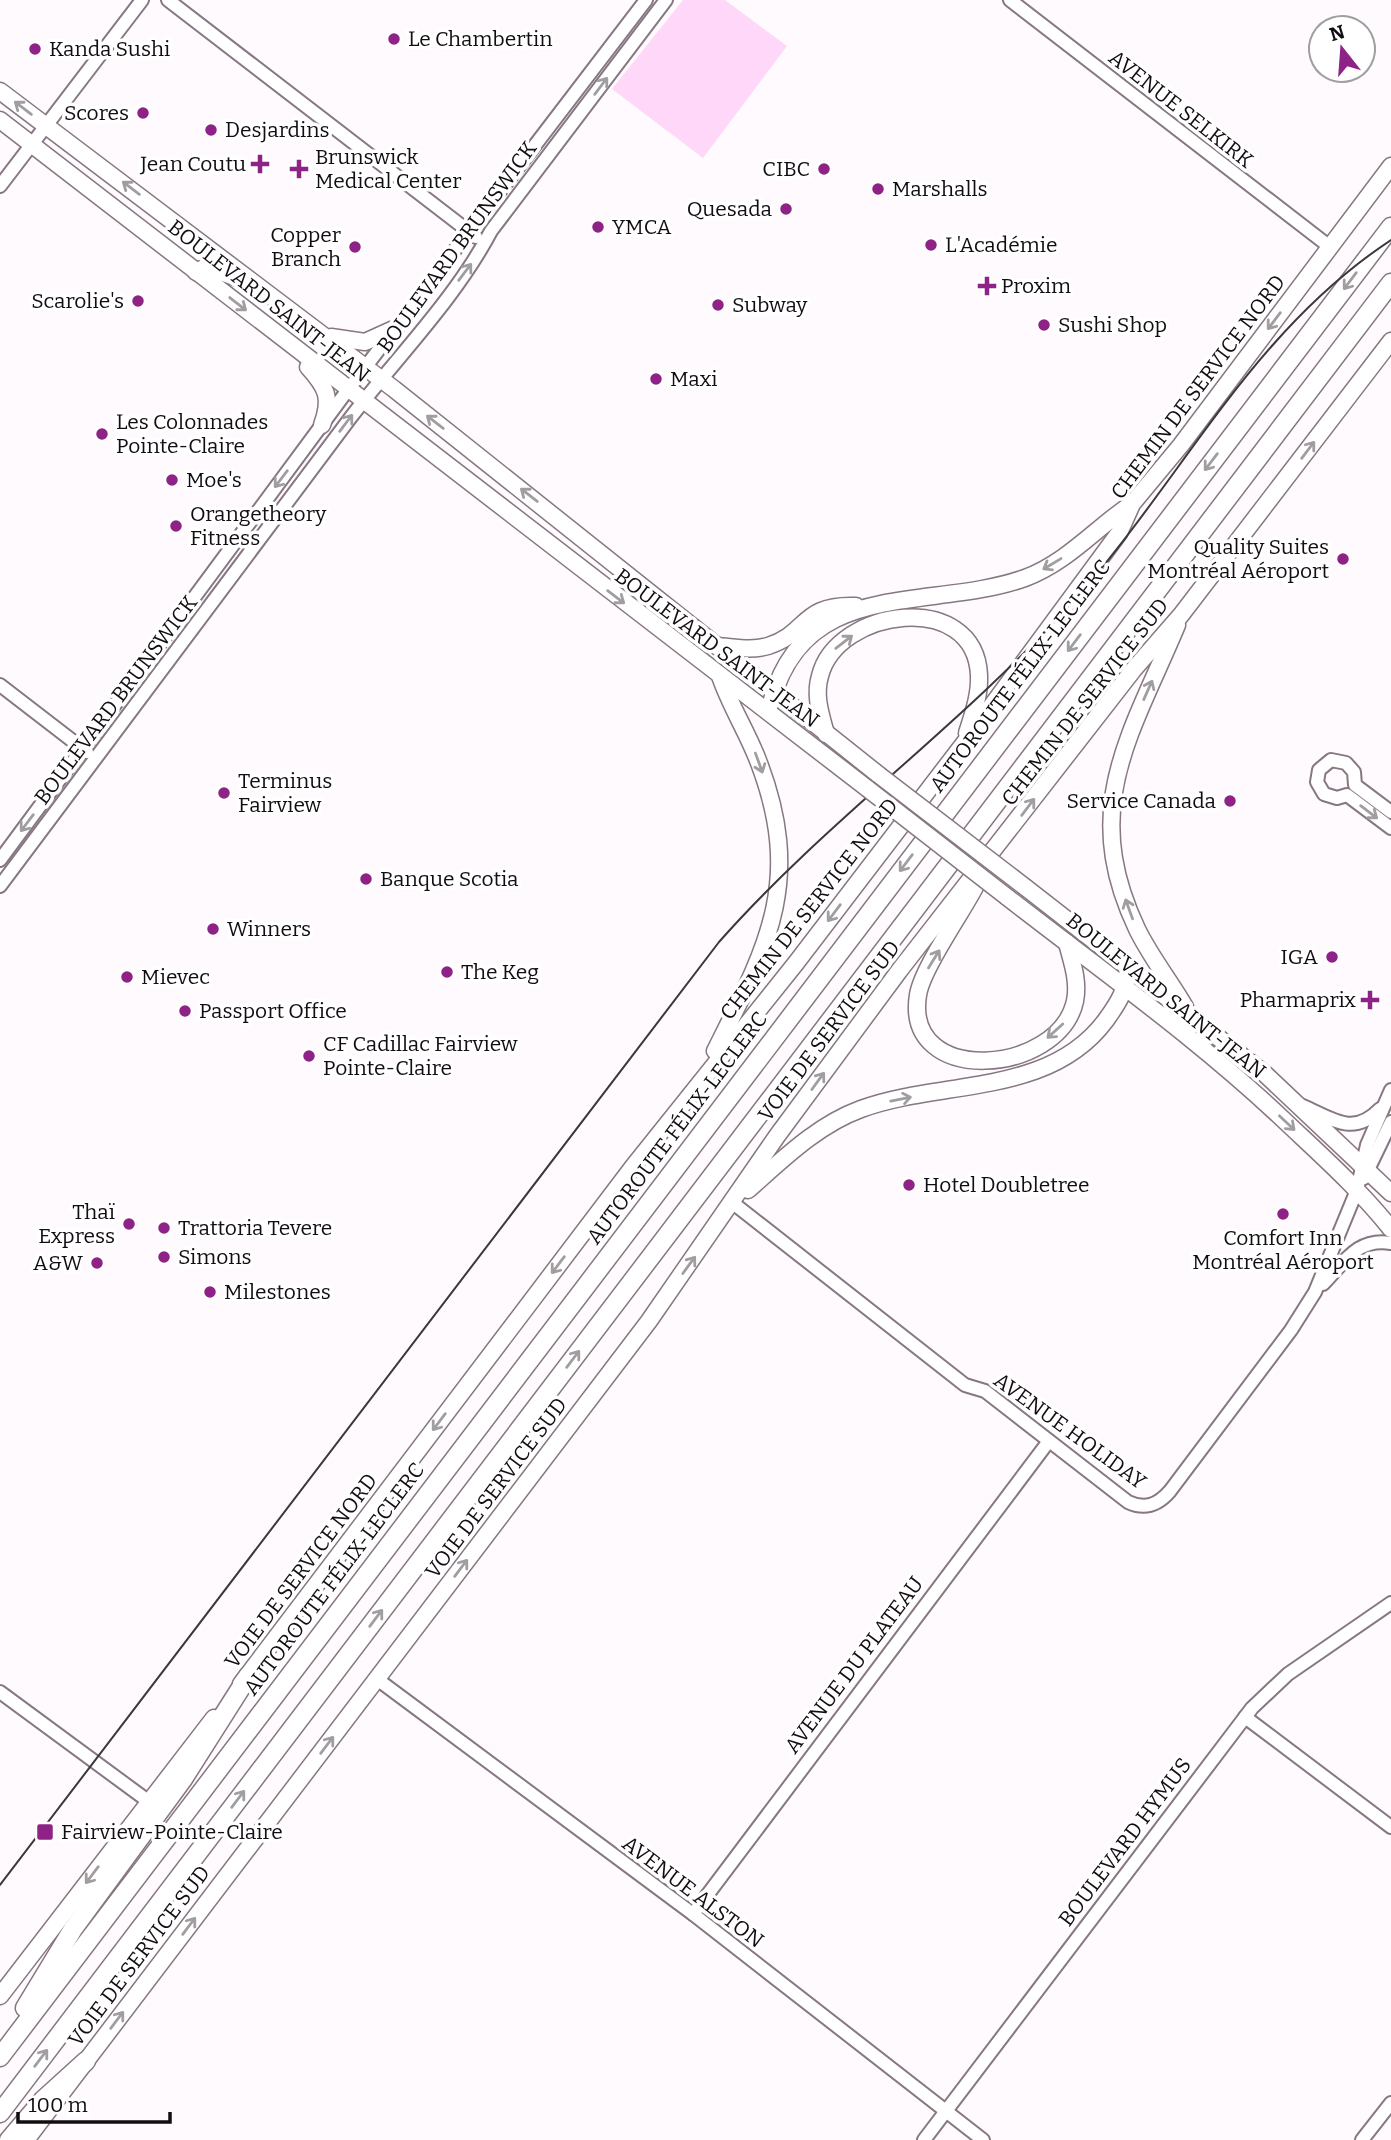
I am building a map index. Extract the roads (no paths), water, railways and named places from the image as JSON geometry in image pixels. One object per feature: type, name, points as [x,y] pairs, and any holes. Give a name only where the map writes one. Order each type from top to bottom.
[{"type":"highway","name":"AUTOROUTE FÉLIX-LECLERC","points":[[0,2057],[1391,227]]},
{"type":"highway","points":[[0,2113],[1391,283]]},
{"type":"highway","points":[[0,2050],[73,1929],[183,1779],[249,1675]]},
{"type":"highway","points":[[9,2140],[43,2100],[86,2061]]},
{"type":"main road","name":"BOULEVARD SAINT-JEAN","points":[[0,91],[325,336],[718,646],[774,694],[1190,1015],[1302,1105],[1391,1193]]},
{"type":"main road","name":"BOULEVARD SAINT-JEAN","points":[[0,120],[1127,988],[1279,1115],[1357,1190],[1391,1229]]},
{"type":"main road","name":"CHEMIN DE SERVICE NORD","points":[[632,1168],[704,1074],[796,963],[965,742],[1119,533],[1132,504],[1181,445],[1391,166]]},
{"type":"main road","points":[[196,272],[206,267],[258,285]]},
{"type":"main road","points":[[325,336],[365,342],[396,328]]},
{"type":"main road","points":[[281,337],[325,386],[329,401],[322,425]]},
{"type":"main road","name":"CHEMIN DE SERVICE SUD","points":[[991,857],[1099,714],[1181,615],[1389,349]]},
{"type":"main road","points":[[718,646],[763,647],[784,638],[825,608],[862,607],[1022,579],[1053,564],[1132,504]]},
{"type":"main road","points":[[768,713],[788,662],[801,644],[831,620],[862,607]]},
{"type":"main road","points":[[1181,615],[1121,754],[1113,792],[1112,820],[1119,877],[1133,918],[1190,1015]]},
{"type":"main road","points":[[826,734],[818,687],[822,667],[833,651],[852,635],[876,624],[919,617],[953,628],[974,653],[979,684],[965,742]]},
{"type":"main road","points":[[704,1074],[763,954],[773,919],[778,886],[776,831],[769,791],[754,750],[729,702],[720,676]]},
{"type":"main road","points":[[991,857],[920,984],[919,1014],[925,1032],[934,1044],[954,1057],[988,1062],[1025,1052],[1052,1035],[1065,1022],[1074,1001],[1076,979],[1067,943]]},
{"type":"main road","name":"VOIE DE SERVICE SUD","points":[[26,2140],[649,1321],[777,1136],[856,1029],[991,857]]},
{"type":"main road","points":[[733,1203],[796,1148],[849,1114],[887,1101],[1025,1074],[1065,1060],[1094,1035],[1127,988],[1128,967]]},
{"type":"main road","name":"VOIE DE SERVICE NORD","points":[[0,1996],[148,1801],[249,1675],[632,1168]]},
{"type":"street","points":[[0,186],[142,0]]},
{"type":"street","points":[[168,0],[484,243]]},
{"type":"street","name":"BOULEVARD BRUNSWICK","points":[[0,860],[349,389],[646,0]]},
{"type":"street","name":"BOULEVARD BRUNSWICK","points":[[0,886],[666,0]]},
{"type":"street","name":"AVENUE SELKIRK","points":[[1010,0],[1330,247]]},
{"type":"street","points":[[0,685],[96,759]]},
{"type":"street","points":[[1391,813],[1351,790],[1391,828]]},
{"type":"street","name":"AVENUE HOLIDAY","points":[[733,1203],[965,1385],[985,1391],[1128,1502],[1139,1506],[1156,1503],[1170,1491],[1265,1365],[1315,1292],[1357,1190],[1383,1107],[1391,1090]]},
{"type":"street","points":[[1302,1105],[1352,1125],[1365,1122],[1383,1107]]},
{"type":"street","name":"AVENUE HOLIDAY","points":[[1365,1166],[1391,1122]]},
{"type":"street","points":[[1315,1292],[1357,1247],[1370,1242],[1391,1243]]},
{"type":"street","name":"AVENUE DU PLATEAU","points":[[693,1914],[1049,1441]]},
{"type":"street","name":"BOULEVARD HYMUS","points":[[924,2140],[1245,1717],[1288,1674],[1391,1603]]},
{"type":"street","name":"AVENUE ALSTON","points":[[377,1679],[693,1914],[983,2140]]},
{"type":"street","points":[[0,1692],[148,1801]]},
{"type":"street","points":[[1245,1717],[1391,1827]]},
{"type":"street","points":[[1362,2140],[1391,2103]]},
{"type":"tram line","points":[[0,1885],[719,942],[803,856],[1025,652],[1107,561],[1255,366],[1296,320],[1340,278],[1391,240]]},
{"type":"place","name":"Le Chambertin","points":[[394,39]]},
{"type":"place","name":"Kanda Sushi","points":[[35,49]]},
{"type":"place","name":"Scores","points":[[143,113]]},
{"type":"place","name":"Desjardins","points":[[211,130]]},
{"type":"place","name":"Jean Coutu","points":[[260,164]]},
{"type":"place","name":"Brunswick Medical Center","points":[[299,169]]},
{"type":"place","name":"CIBC","points":[[824,169]]},
{"type":"place","name":"Marshalls","points":[[878,189]]},
{"type":"place","name":"Quesada","points":[[786,209]]},
{"type":"place","name":"YMCA","points":[[598,227]]},
{"type":"place","name":"L'Académie","points":[[931,245]]},
{"type":"place","name":"Copper Branch","points":[[355,247]]},
{"type":"place","name":"Proxim","points":[[987,286]]},
{"type":"place","name":"Scarolie's","points":[[138,301]]},
{"type":"place","name":"Subway","points":[[718,305]]},
{"type":"place","name":"Sushi Shop","points":[[1044,325]]},
{"type":"place","name":"Maxi","points":[[656,379]]},
{"type":"place","name":"Les Colonnades Pointe-Claire","points":[[102,434]]},
{"type":"place","name":"Moe's","points":[[172,480]]},
{"type":"place","name":"Orangetheory Fitness","points":[[176,526]]},
{"type":"place","name":"Quality Suites Montréal Aéroport","points":[[1343,559]]},
{"type":"place","name":"Terminus Fairview","points":[[224,793]]},
{"type":"place","name":"Service Canada","points":[[1230,801]]},
{"type":"place","name":"Banque Scotia","points":[[366,879]]},
{"type":"place","name":"Winners","points":[[213,929]]},
{"type":"place","name":"IGA","points":[[1332,957]]},
{"type":"place","name":"The Keg","points":[[447,972]]},
{"type":"place","name":"Mievec","points":[[127,977]]},
{"type":"place","name":"Pharmaprix","points":[[1370,1000]]},
{"type":"place","name":"Passport Office","points":[[185,1011]]},
{"type":"place","name":"CF Cadillac Fairview Pointe-Claire","points":[[309,1056]]},
{"type":"place","name":"Hotel Doubletree","points":[[909,1185]]},
{"type":"place","name":"Comfort Inn Montréal Aéroport","points":[[1283,1214]]},
{"type":"place","name":"Thaï Express","points":[[129,1224]]},
{"type":"place","name":"Trattoria Tevere","points":[[164,1228]]},
{"type":"place","name":"Simons","points":[[164,1257]]},
{"type":"place","name":"A&W","points":[[97,1263]]},
{"type":"place","name":"Milestones","points":[[210,1292]]},
{"type":"place","name":"Fairview-Pointe-Claire","points":[[45,1832]]}]
